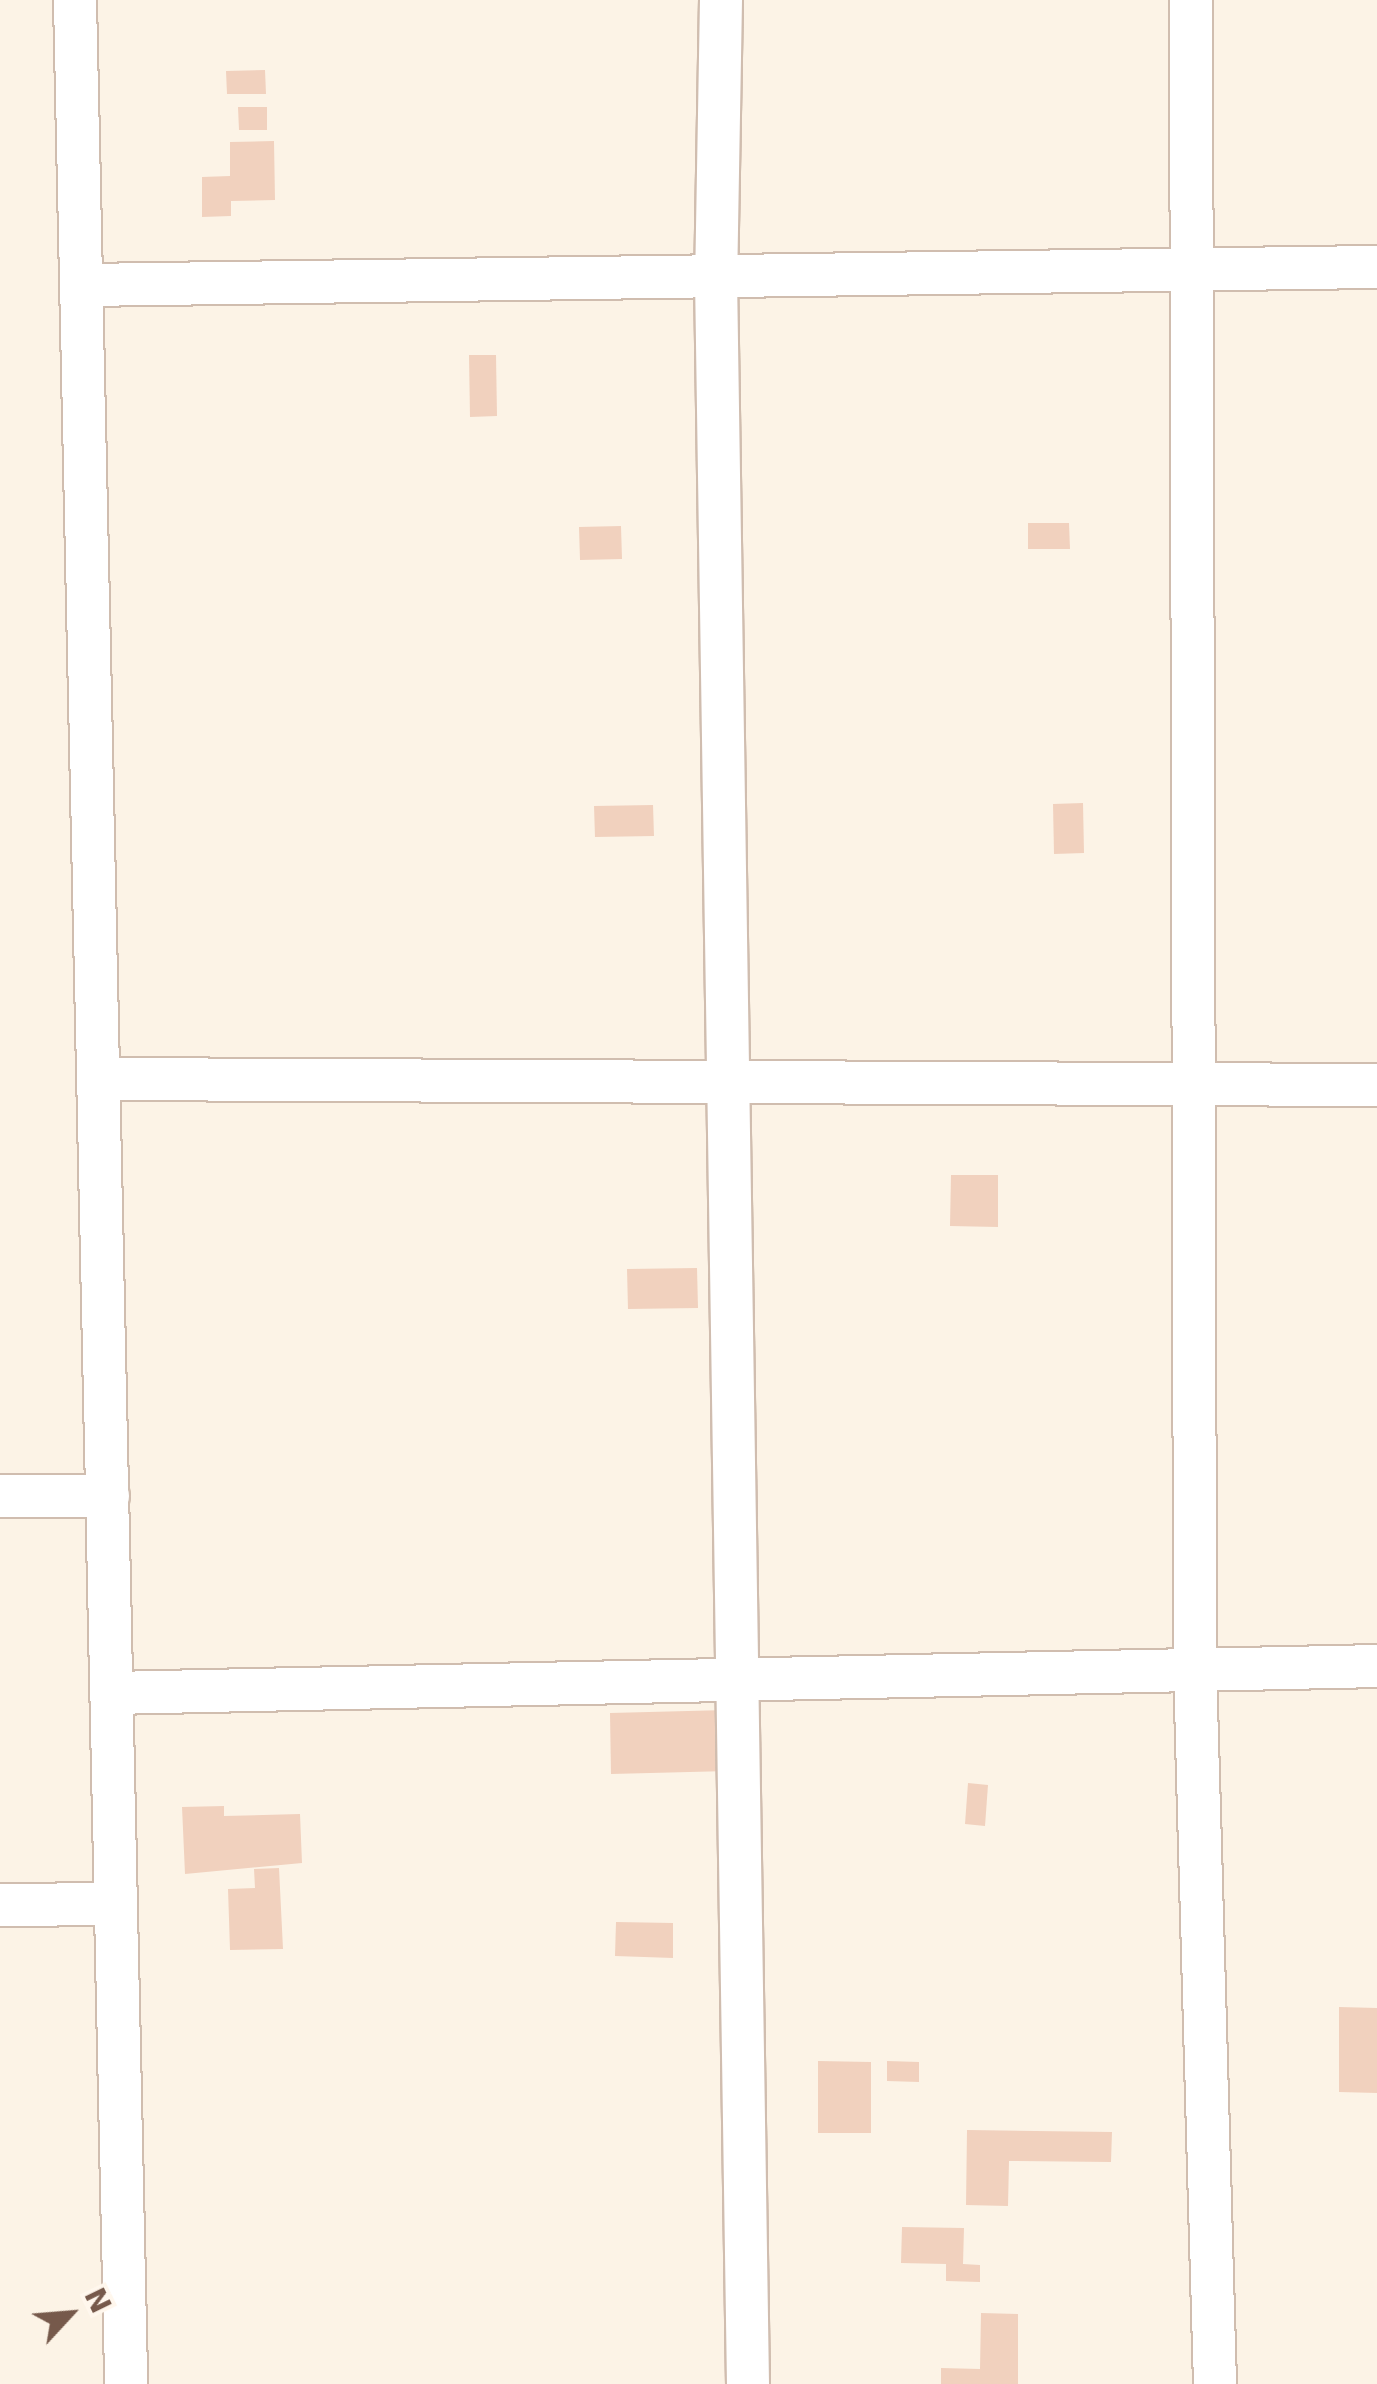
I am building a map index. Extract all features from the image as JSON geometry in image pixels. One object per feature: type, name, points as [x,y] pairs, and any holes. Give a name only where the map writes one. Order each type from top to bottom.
[{"type":"street","points":[[75,0],[126,2384]]},
{"type":"street","points":[[721,0],[716,276],[748,2384]]},
{"type":"street","points":[[1192,0],[1195,1668],[1214,2384]]},
{"type":"street","points":[[84,284],[1377,267]]},
{"type":"street","points":[[100,1079],[1377,1085]]},
{"type":"street","points":[[0,1496],[108,1496]]},
{"type":"street","points":[[112,1692],[1377,1666]]},
{"type":"street","points":[[0,1904],[116,1904]]},
{"type":"building","points":[[265,70],[266,94],[227,94],[226,71]]},
{"type":"building","points":[[238,107],[267,107],[267,130],[239,130]]},
{"type":"building","points":[[274,141],[275,200],[231,201],[231,216],[202,217],[202,177],[230,176],[230,142]]},
{"type":"building","points":[[469,355],[496,355],[497,416],[470,417]]},
{"type":"building","points":[[1028,523],[1069,523],[1070,549],[1028,549]]},
{"type":"building","points":[[621,526],[622,559],[580,560],[579,527]]},
{"type":"building","points":[[1083,803],[1084,853],[1054,854],[1053,804]]},
{"type":"building","points":[[653,805],[654,836],[595,837],[594,806]]},
{"type":"building","points":[[951,1175],[998,1175],[998,1227],[950,1226]]},
{"type":"building","points":[[697,1268],[698,1308],[628,1309],[627,1269]]},
{"type":"building","points":[[727,1710],[729,1771],[611,1774],[610,1713]]},
{"type":"building","points":[[968,1783],[988,1785],[985,1826],[965,1824]]},
{"type":"building","points":[[224,1806],[224,1816],[300,1814],[302,1863],[185,1874],[182,1807]]},
{"type":"building","points":[[279,1868],[283,1949],[230,1950],[228,1889],[255,1888],[254,1869]]},
{"type":"building","points":[[616,1922],[673,1923],[673,1958],[615,1956]]},
{"type":"building","points":[[1339,2007],[1377,2008],[1377,2093],[1339,2092]]},
{"type":"building","points":[[818,2061],[871,2062],[871,2133],[818,2133]]},
{"type":"building","points":[[887,2061],[919,2062],[919,2082],[887,2081]]},
{"type":"building","points":[[967,2130],[1112,2132],[1111,2162],[1009,2161],[1008,2206],[966,2205]]},
{"type":"building","points":[[902,2227],[964,2228],[963,2264],[980,2265],[980,2282],[946,2281],[946,2264],[901,2263]]},
{"type":"building","points":[[981,2313],[1018,2314],[1018,2384],[941,2384],[941,2368],[980,2369]]}]
